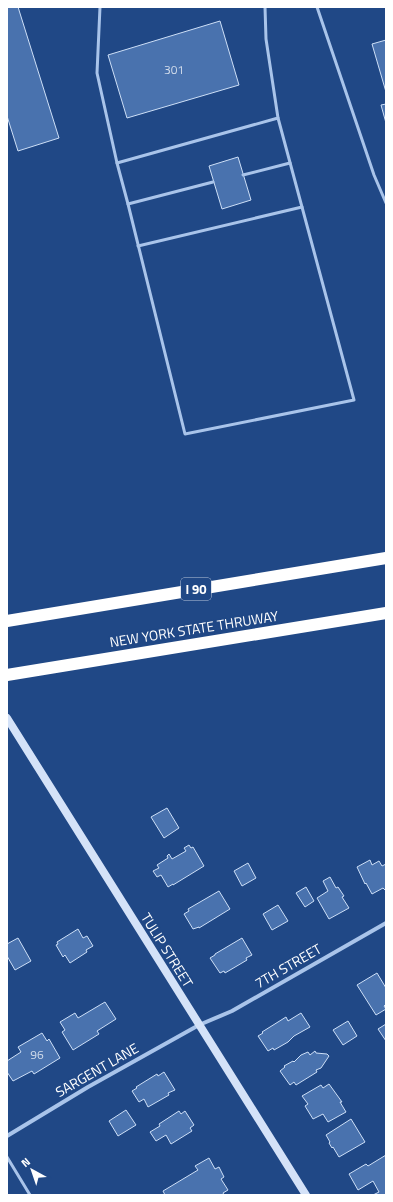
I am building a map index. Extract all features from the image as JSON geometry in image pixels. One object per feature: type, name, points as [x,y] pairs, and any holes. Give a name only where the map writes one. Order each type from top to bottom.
[{"type":"highway","name":"I 90","points":[[7,621],[386,558]]},
{"type":"highway","name":"NEW YORK STATE THRUWAY","points":[[7,675],[386,613]]},
{"type":"street","name":"TULIP STREET","points":[[7,718],[306,1195]]},
{"type":"street","name":"7TH STREET","points":[[199,1025],[232,1011],[386,923]]},
{"type":"street","name":"SARGENT LANE","points":[[7,1136],[88,1087],[199,1025]]},
{"type":"lane","points":[[100,7],[97,73],[117,163],[185,434],[354,400],[278,118],[266,39],[265,7]]},
{"type":"lane","points":[[318,7],[374,175],[386,203]]},
{"type":"lane","points":[[117,163],[278,118]]},
{"type":"lane","points":[[243,175],[290,163]]},
{"type":"lane","points":[[128,204],[214,182]]},
{"type":"lane","points":[[138,246],[302,207]]},
{"type":"lane","points":[[7,1157],[30,1195]]},
{"type":"building","points":[[7,7],[18,7],[59,138],[18,151],[7,116]]},
{"type":"building","points":[[220,21],[239,85],[127,118],[108,55]]},
{"type":"building","points":[[386,40],[386,92],[372,44]]},
{"type":"building","points":[[386,104],[386,123],[381,105]]},
{"type":"building","points":[[238,157],[251,200],[222,209],[209,166]]},
{"type":"building","points":[[167,808],[179,828],[164,838],[151,817]]},
{"type":"building","points":[[189,845],[191,848],[193,847],[204,866],[168,887],[161,875],[157,877],[153,871],[159,868],[157,865],[168,858],[167,856],[169,854],[172,859],[186,851],[184,848]]},
{"type":"building","points":[[370,860],[372,865],[379,861],[382,866],[386,864],[386,890],[383,888],[372,894],[366,883],[365,884],[357,867]]},
{"type":"building","points":[[248,863],[256,878],[242,886],[234,871]]},
{"type":"building","points":[[330,877],[336,888],[338,887],[344,896],[342,897],[349,908],[329,919],[317,898],[328,891],[323,881]]},
{"type":"building","points":[[306,887],[314,901],[305,907],[296,893]]},
{"type":"building","points":[[219,891],[230,909],[199,928],[193,929],[184,914],[189,911],[188,909]]},
{"type":"building","points":[[278,905],[288,921],[272,930],[263,914]]},
{"type":"building","points":[[78,929],[83,938],[87,936],[93,946],[86,950],[87,952],[70,963],[65,955],[63,957],[56,945],[58,944],[57,942]]},
{"type":"building","points":[[18,938],[31,961],[15,970],[7,956],[7,944]]},
{"type":"building","points":[[242,938],[252,955],[246,958],[247,960],[225,973],[224,971],[220,973],[210,958]]},
{"type":"building","points":[[377,973],[386,988],[386,1004],[384,1006],[386,1009],[376,1015],[357,985]]},
{"type":"building","points":[[105,1002],[116,1019],[97,1031],[99,1034],[73,1050],[62,1032],[65,1030],[60,1022],[75,1013],[78,1018]]},
{"type":"building","points":[[301,1013],[310,1027],[274,1050],[273,1048],[268,1051],[258,1036],[286,1017],[288,1021]]},
{"type":"building","points":[[348,1021],[357,1036],[343,1045],[333,1030]]},
{"type":"building","points":[[386,1024],[386,1041],[378,1029]]},
{"type":"building","points":[[42,1033],[47,1041],[49,1039],[60,1058],[34,1074],[32,1071],[13,1081],[7,1072],[7,1061],[21,1052],[18,1047]]},
{"type":"building","points":[[315,1051],[316,1053],[327,1054],[329,1056],[321,1068],[296,1085],[294,1082],[290,1085],[280,1071],[285,1067],[284,1066],[293,1061],[294,1062],[301,1055],[308,1052],[310,1055]]},
{"type":"building","points":[[164,1072],[175,1090],[148,1107],[144,1099],[139,1102],[132,1091],[157,1074],[158,1076]]},
{"type":"building","points":[[329,1084],[342,1102],[340,1102],[346,1112],[328,1122],[323,1114],[313,1119],[305,1106],[308,1104],[302,1096],[321,1085],[323,1088]]},
{"type":"building","points":[[126,1110],[136,1125],[118,1136],[109,1121]]},
{"type":"building","points":[[179,1111],[181,1114],[185,1111],[194,1125],[190,1128],[192,1131],[171,1144],[166,1135],[156,1141],[150,1132],[160,1126],[159,1124]]},
{"type":"building","points":[[351,1119],[365,1142],[339,1157],[329,1143],[330,1142],[326,1135]]},
{"type":"building","points":[[386,1155],[386,1195],[373,1195],[379,1192],[373,1181],[358,1190],[349,1174],[366,1164],[368,1166]]},
{"type":"building","points":[[209,1158],[215,1169],[219,1167],[224,1177],[221,1179],[228,1190],[223,1193],[224,1195],[165,1195],[163,1191],[198,1170],[195,1166]]}]
